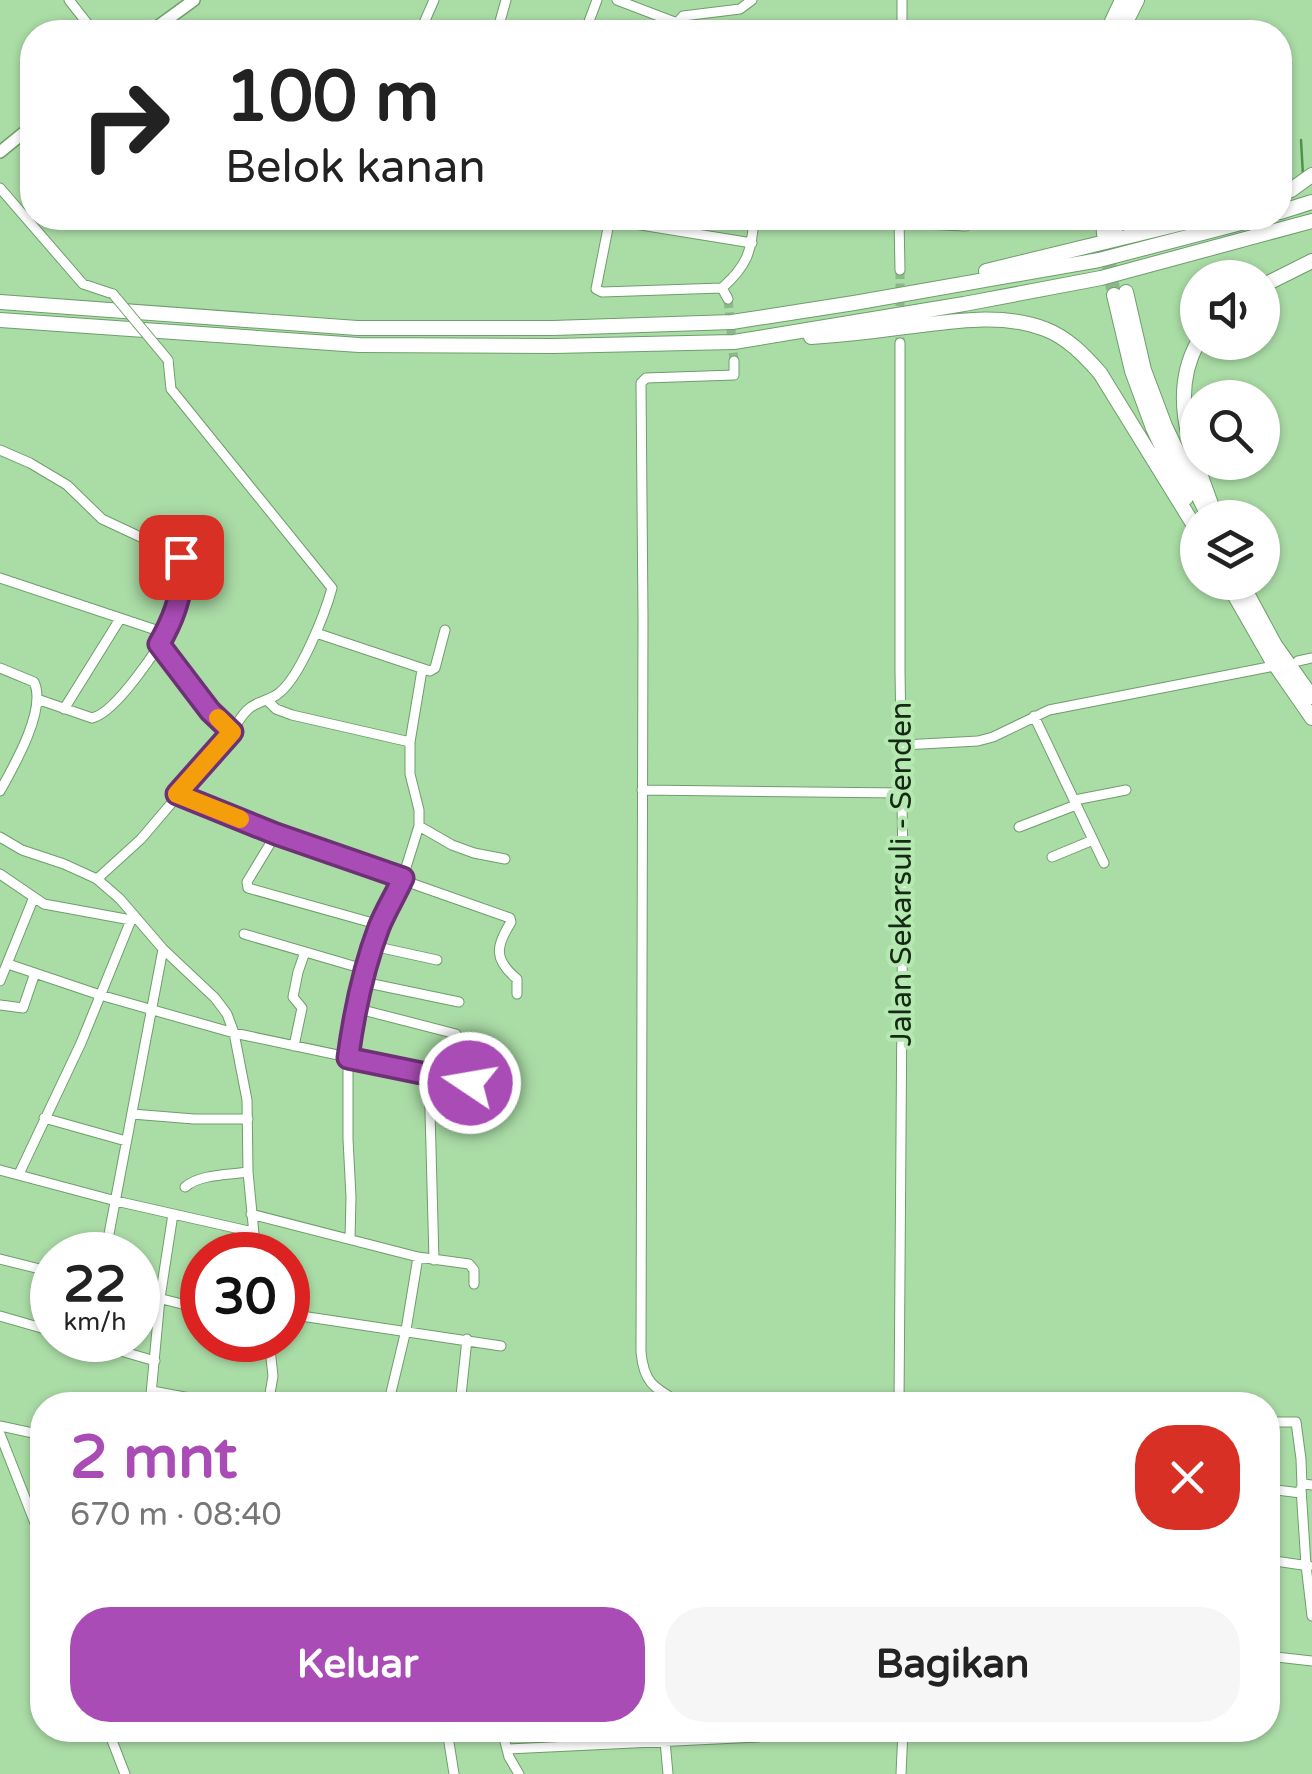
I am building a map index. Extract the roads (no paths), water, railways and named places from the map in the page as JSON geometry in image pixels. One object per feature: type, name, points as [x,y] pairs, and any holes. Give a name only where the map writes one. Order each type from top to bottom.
[{"type":"highway","points":[[854,303],[1155,230]]},
{"type":"highway","points":[[0,302],[357,328],[553,328],[732,322],[1099,260],[1214,230]]},
{"type":"highway","points":[[734,342],[1101,278],[1282,230]]},
{"type":"highway","points":[[1280,277],[1312,260]]},
{"type":"highway","points":[[1188,500],[1137,385],[1120,294],[1164,426],[1203,500]]},
{"type":"highway","points":[[0,320],[358,345],[495,346],[734,342],[853,334],[959,321],[1011,321],[1044,328],[1081,352],[1100,373],[1180,503]]},
{"type":"highway","points":[[1190,360],[1183,383],[1184,411],[1207,500]]},
{"type":"highway","points":[[1237,600],[1271,660],[1312,718]]},
{"type":"highway","points":[[1251,600],[1275,644],[1312,697]]},
{"type":"main road","points":[[166,20],[194,0]]},
{"type":"main road","points":[[0,152],[20,136]]},
{"type":"street","points":[[69,0],[85,20]]},
{"type":"street","points":[[616,0],[659,20]]},
{"type":"street","points":[[704,13],[708,0]]},
{"type":"street","points":[[681,20],[684,16],[740,9],[752,0]]},
{"type":"street","points":[[0,188],[20,211]]},
{"type":"street","points":[[36,230],[83,284],[113,294],[168,360],[170,389],[332,588],[316,633],[280,693],[242,716],[141,839],[97,879]]},
{"type":"street","points":[[608,230],[596,289],[602,292],[722,288],[747,259],[753,230]]},
{"type":"street","points":[[675,230],[752,243]]},
{"type":"street","points":[[899,230],[900,270]]},
{"type":"street","points":[[722,288],[728,300]]},
{"type":"street","name":"Jalan Sekarsuli - Senden","points":[[899,1392],[903,745],[900,343]]},
{"type":"street","points":[[663,1392],[646,1378],[640,1352],[644,617],[641,383],[646,378],[734,375],[734,361]]},
{"type":"street","points":[[0,450],[67,485],[102,519],[184,559],[186,566],[177,607],[159,644],[101,716],[92,718],[37,698]]},
{"type":"street","points":[[0,578],[165,633]]},
{"type":"street","points":[[64,708],[120,619]]},
{"type":"street","points":[[316,633],[430,671],[435,668],[445,630]]},
{"type":"street","points":[[159,644],[210,711],[232,732]]},
{"type":"street","points":[[1298,660],[1312,658]]},
{"type":"street","points":[[0,668],[34,682],[37,687],[24,742],[0,791]]},
{"type":"street","points":[[903,745],[987,739],[1049,710],[1269,668]]},
{"type":"street","points":[[350,1238],[348,1058],[355,1008],[373,946],[403,879],[419,826],[420,810],[410,774],[410,742],[422,670]]},
{"type":"street","points":[[267,700],[276,709],[292,715],[410,742]]},
{"type":"street","points":[[1034,716],[1104,863]]},
{"type":"street","points":[[642,790],[902,793]]},
{"type":"street","points":[[1019,827],[1075,802],[1126,790]]},
{"type":"street","points":[[177,794],[510,918],[498,948],[504,966],[517,978],[517,994]]},
{"type":"street","points":[[419,826],[474,854],[505,859]]},
{"type":"street","points":[[276,834],[247,882],[248,888],[380,925]]},
{"type":"street","points":[[0,837],[22,850],[97,879],[227,1014],[247,1100],[253,1232],[0,1170]]},
{"type":"street","points":[[1052,857],[1093,840]]},
{"type":"street","points":[[0,874],[41,903],[134,919]]},
{"type":"street","points":[[0,982],[34,897]]},
{"type":"street","points":[[19,1174],[134,919]]},
{"type":"street","points":[[244,934],[367,970]]},
{"type":"street","points":[[373,946],[436,960]]},
{"type":"street","points":[[0,947],[13,950]]},
{"type":"street","points":[[110,1232],[163,949]]},
{"type":"street","points":[[294,1046],[302,1008],[293,996],[305,952]]},
{"type":"street","points":[[8,964],[234,1034],[470,1083]]},
{"type":"street","points":[[0,1005],[23,1008],[35,972]]},
{"type":"street","points":[[363,982],[459,1002]]},
{"type":"street","points":[[355,1008],[456,1034]]},
{"type":"street","points":[[429,1074],[434,1260]]},
{"type":"street","points":[[132,1114],[248,1120]]},
{"type":"street","points":[[44,1118],[126,1141]]},
{"type":"street","points":[[186,1187],[198,1179],[248,1172]]},
{"type":"street","points":[[173,1214],[160,1298],[180,1303]]},
{"type":"street","points":[[251,1214],[418,1257],[471,1265],[474,1284]]},
{"type":"street","points":[[391,1392],[418,1257]]},
{"type":"street","points":[[0,1259],[30,1266]]},
{"type":"street","points":[[0,1316],[30,1325]]},
{"type":"street","points":[[310,1317],[502,1346]]},
{"type":"street","points":[[461,1392],[467,1340]]},
{"type":"street","points":[[155,1362],[152,1391],[157,1392]]},
{"type":"street","points":[[270,1392],[271,1362]]},
{"type":"street","points":[[1280,1422],[1296,1422],[1306,1460],[1312,1616]]},
{"type":"street","points":[[0,1426],[30,1432]]},
{"type":"street","points":[[0,1434],[30,1510]]},
{"type":"street","points":[[1280,1489],[1305,1488]]},
{"type":"street","points":[[1280,1562],[1309,1566]]},
{"type":"street","points":[[1280,1657],[1312,1661]]},
{"type":"street","points":[[113,1742],[125,1774]]},
{"type":"street","points":[[449,1742],[454,1774]]},
{"type":"street","points":[[505,1742],[520,1774]]},
{"type":"street","points":[[507,1749],[671,1742]]},
{"type":"street","points":[[901,1774],[902,1742]]},
{"type":"street","points":[[664,1743],[668,1774]]},
{"type":"waterway","points":[[1301,140],[1303,176]]},
{"type":"tunnel","points":[[1104,234],[1114,295]]},
{"type":"tunnel","points":[[900,270],[900,343]]},
{"type":"tunnel","points":[[728,299],[734,361]]}]
